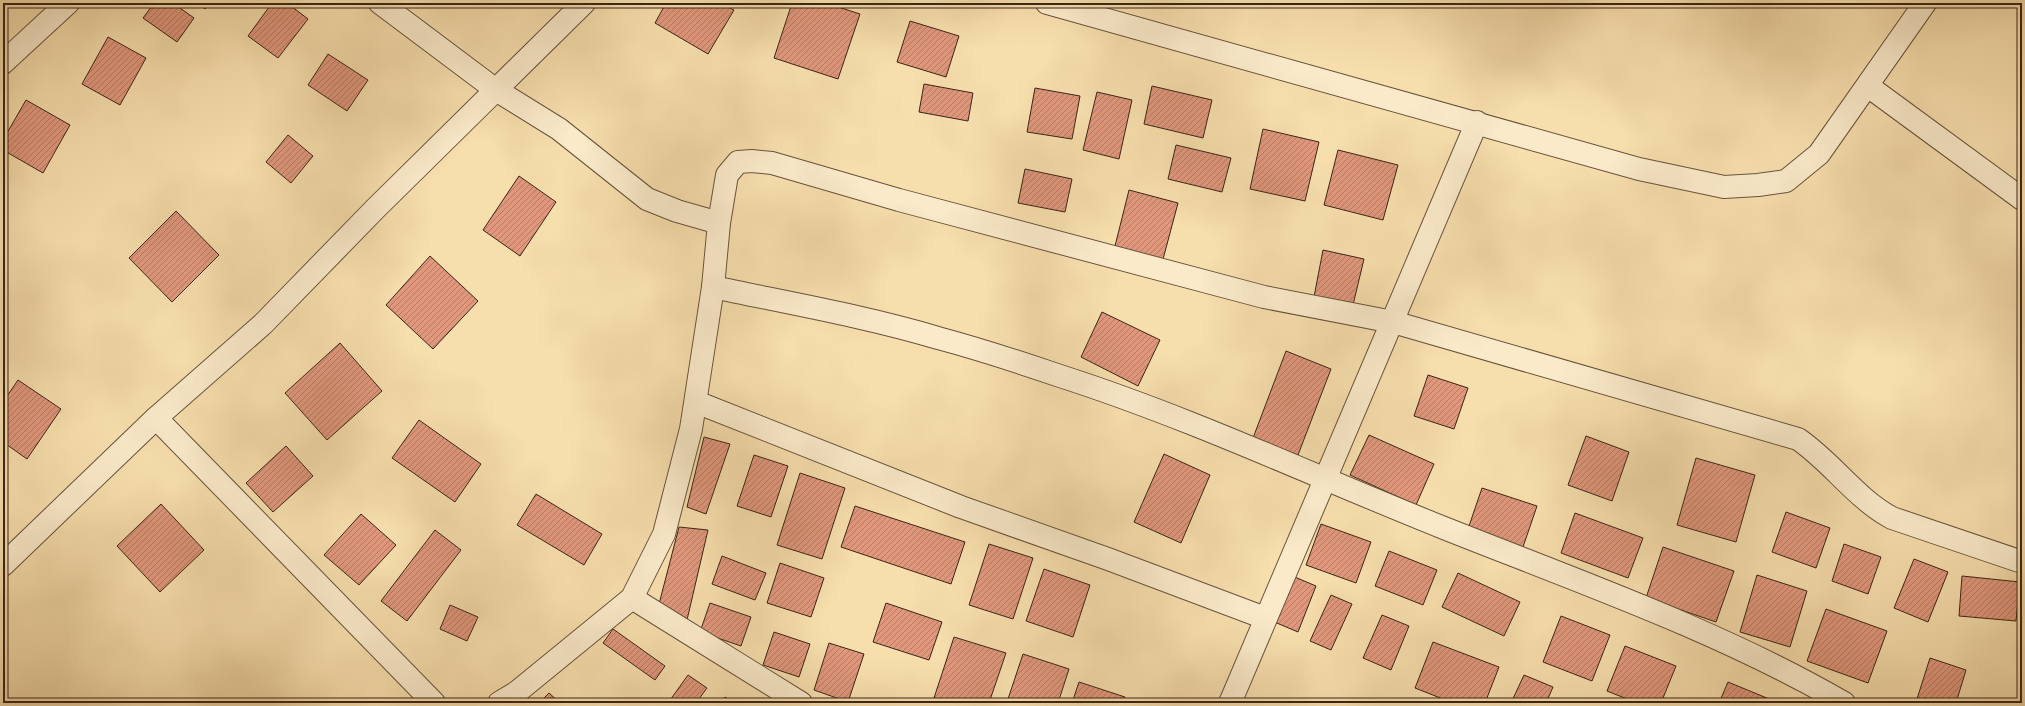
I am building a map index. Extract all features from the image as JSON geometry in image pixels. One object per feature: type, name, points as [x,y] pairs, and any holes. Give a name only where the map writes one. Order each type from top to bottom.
[{"type":"street","points":[[3,63],[68,3]]},
{"type":"street","points":[[380,3],[496,90],[559,129],[647,198],[677,211],[719,223]]},
{"type":"street","points":[[3,565],[156,418],[263,324],[584,3]]},
{"type":"street","points":[[1047,3],[1639,168],[1724,187],[1758,185],[1786,181],[1819,154],[1925,3]]},
{"type":"street","points":[[1868,86],[2022,199]]},
{"type":"street","points":[[1230,703],[1477,122]]},
{"type":"street","points":[[499,703],[518,692],[632,598],[664,534],[691,429],[696,402],[713,287],[719,223],[727,175],[738,162],[752,161],[772,163],[984,223],[1264,297],[1393,322],[1798,439],[1812,448],[1877,510],[1892,518],[2022,562]]},
{"type":"street","points":[[713,287],[936,337],[1062,376],[1133,402],[1326,478],[1374,500],[1663,616],[1797,675],[1844,703]]},
{"type":"street","points":[[696,402],[961,508],[1108,559],[1265,618]]},
{"type":"street","points":[[156,418],[434,703]]},
{"type":"street","points":[[632,598],[801,703]]},
{"type":"building","points":[[154,3],[173,3],[194,18],[177,42],[143,18]]},
{"type":"building","points":[[198,3],[209,3],[205,9]]},
{"type":"building","points":[[272,3],[287,3],[308,19],[278,58],[248,36]]},
{"type":"building","points":[[666,3],[721,3],[734,10],[708,54],[655,23]]},
{"type":"building","points":[[792,3],[826,3],[860,14],[838,79],[774,58]]},
{"type":"building","points":[[910,21],[959,36],[946,77],[897,62]]},
{"type":"building","points":[[108,37],[146,58],[120,105],[82,84]]},
{"type":"building","points":[[328,54],[368,80],[347,111],[308,85]]},
{"type":"building","points":[[924,84],[973,93],[968,121],[919,112]]},
{"type":"building","points":[[1152,86],[1212,100],[1203,138],[1144,124]]},
{"type":"building","points":[[1035,88],[1080,96],[1072,139],[1027,132]]},
{"type":"building","points":[[1097,92],[1132,100],[1119,159],[1083,150]]},
{"type":"building","points":[[26,100],[70,125],[43,173],[3,150],[3,140]]},
{"type":"building","points":[[1263,129],[1319,142],[1305,201],[1250,189]]},
{"type":"building","points":[[288,135],[313,156],[291,183],[266,162]]},
{"type":"building","points":[[1176,145],[1231,158],[1222,192],[1168,179]]},
{"type":"building","points":[[1338,150],[1398,165],[1383,220],[1324,205]]},
{"type":"building","points":[[1025,169],[1072,179],[1065,212],[1018,203]]},
{"type":"building","points":[[519,176],[556,202],[520,256],[483,230]]},
{"type":"building","points":[[1129,190],[1178,203],[1162,263],[1114,250]]},
{"type":"building","points":[[176,211],[219,255],[172,302],[129,258]]},
{"type":"building","points":[[1323,250],[1364,259],[1353,305],[1313,302]]},
{"type":"building","points":[[430,256],[478,301],[433,349],[386,305]]},
{"type":"building","points":[[1102,312],[1160,340],[1138,386],[1081,357]]},
{"type":"building","points":[[340,343],[382,391],[327,440],[285,393]]},
{"type":"building","points":[[1286,351],[1331,369],[1298,455],[1253,438]]},
{"type":"building","points":[[1428,375],[1468,388],[1454,429],[1414,416]]},
{"type":"building","points":[[18,380],[61,409],[27,459],[3,442],[3,402]]},
{"type":"building","points":[[419,420],[481,464],[455,502],[392,458]]},
{"type":"building","points":[[1369,435],[1434,464],[1416,505],[1350,475]]},
{"type":"building","points":[[1586,436],[1629,452],[1612,501],[1568,485]]},
{"type":"building","points":[[704,437],[730,444],[706,514],[687,507]]},
{"type":"building","points":[[286,446],[313,476],[273,512],[246,483]]},
{"type":"building","points":[[1164,454],[1210,475],[1181,543],[1134,522]]},
{"type":"building","points":[[754,455],[788,466],[771,517],[737,506]]},
{"type":"building","points":[[1696,458],[1755,475],[1736,542],[1677,525]]},
{"type":"building","points":[[800,473],[845,488],[822,559],[777,545]]},
{"type":"building","points":[[1482,488],[1537,506],[1523,547],[1468,529]]},
{"type":"building","points":[[536,494],[602,534],[584,565],[517,525]]},
{"type":"building","points":[[161,504],[204,550],[160,592],[117,546]]},
{"type":"building","points":[[855,506],[965,542],[951,584],[841,547]]},
{"type":"building","points":[[1786,512],[1830,528],[1816,568],[1772,552]]},
{"type":"building","points":[[1575,513],[1643,538],[1628,578],[1561,553]]},
{"type":"building","points":[[361,514],[396,545],[359,585],[324,555]]},
{"type":"building","points":[[1321,524],[1371,542],[1356,583],[1306,565]]},
{"type":"building","points":[[679,527],[708,530],[687,620],[658,608]]},
{"type":"building","points":[[435,530],[461,550],[407,621],[381,601]]},
{"type":"building","points":[[989,544],[1033,558],[1013,619],[969,605]]},
{"type":"building","points":[[1844,544],[1881,557],[1868,594],[1832,581]]},
{"type":"building","points":[[1663,547],[1734,571],[1716,622],[1646,598]]},
{"type":"building","points":[[1389,551],[1437,570],[1423,605],[1375,586]]},
{"type":"building","points":[[722,556],[766,573],[755,600],[712,584]]},
{"type":"building","points":[[1914,559],[1948,572],[1928,622],[1894,608]]},
{"type":"building","points":[[780,563],[824,578],[811,617],[767,603]]},
{"type":"building","points":[[1044,569],[1090,585],[1073,637],[1026,621]]},
{"type":"building","points":[[1458,573],[1520,602],[1504,636],[1442,607]]},
{"type":"building","points":[[1290,575],[1316,586],[1298,632],[1272,621]]},
{"type":"building","points":[[1757,575],[1807,591],[1790,647],[1740,632]]},
{"type":"building","points":[[1962,576],[2020,582],[2016,621],[1959,616]]},
{"type":"building","points":[[1331,595],[1352,604],[1331,650],[1310,641]]},
{"type":"building","points":[[710,603],[751,617],[741,646],[700,632]]},
{"type":"building","points":[[886,603],[942,622],[929,660],[873,642]]},
{"type":"building","points":[[450,605],[478,617],[467,641],[440,629]]},
{"type":"building","points":[[1826,609],[1887,631],[1868,683],[1807,661]]},
{"type":"building","points":[[1382,615],[1409,626],[1391,670],[1363,658]]},
{"type":"building","points":[[1561,616],[1610,635],[1592,681],[1543,662]]},
{"type":"building","points":[[613,629],[665,666],[655,680],[603,643]]},
{"type":"building","points":[[774,632],[810,644],[799,677],[763,665]]},
{"type":"building","points":[[954,637],[1006,653],[989,703],[948,703],[934,698]]},
{"type":"building","points":[[1433,642],[1499,667],[1485,703],[1453,703],[1415,688]]},
{"type":"building","points":[[829,643],[864,654],[848,702],[814,690]]},
{"type":"building","points":[[1625,646],[1676,666],[1661,703],[1637,703],[1607,691]]},
{"type":"building","points":[[1023,654],[1069,669],[1058,703],[1019,703],[1008,699]]},
{"type":"building","points":[[1930,658],[1966,670],[1956,703],[1916,702]]},
{"type":"building","points":[[688,675],[707,688],[696,703],[668,703]]},
{"type":"building","points":[[1524,675],[1553,687],[1546,703],[1511,703]]},
{"type":"building","points":[[1079,682],[1125,697],[1123,703],[1072,703]]},
{"type":"building","points":[[1728,682],[1779,703],[1719,703]]},
{"type":"building","points":[[549,693],[560,703],[539,703]]},
{"type":"building","points":[[725,697],[734,703],[720,703]]}]
